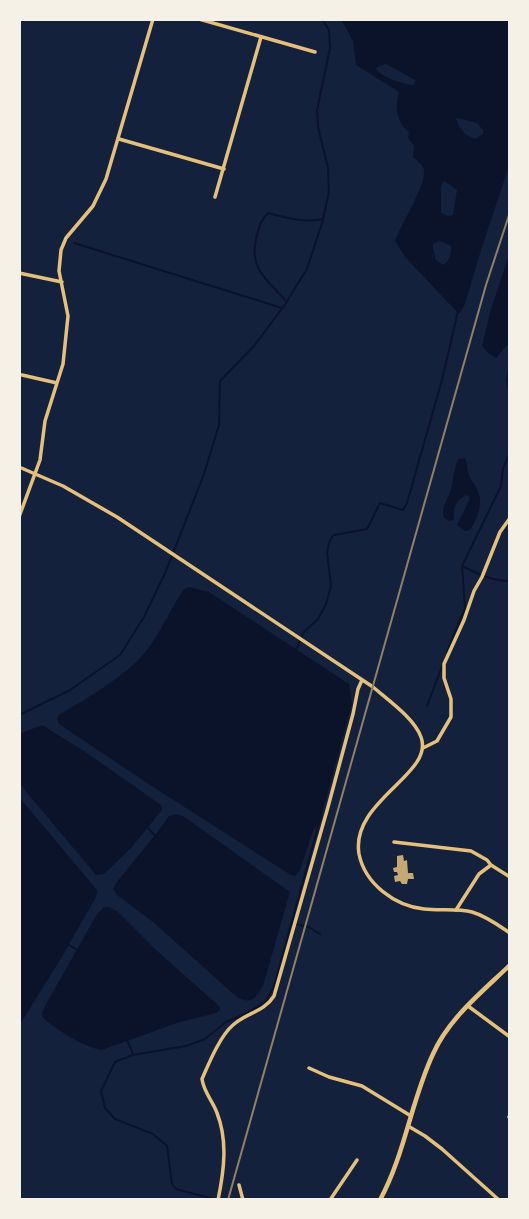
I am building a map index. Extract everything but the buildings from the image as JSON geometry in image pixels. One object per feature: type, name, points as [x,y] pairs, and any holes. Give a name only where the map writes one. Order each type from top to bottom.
[{"type":"main road","points":[[380,1200],[396,1167],[433,1052],[447,1030],[468,1006],[510,965]]},
{"type":"street","points":[[19,517],[40,460],[46,421],[63,364],[68,316],[59,271],[61,250],[66,238],[93,206],[106,179],[153,19]]},
{"type":"street","points":[[199,19],[315,52]]},
{"type":"street","points":[[215,197],[261,37]]},
{"type":"street","points":[[118,139],[223,169]]},
{"type":"street","points":[[19,273],[62,282]]},
{"type":"street","points":[[22,375],[57,383]]},
{"type":"street","points":[[19,467],[92,501],[184,560],[362,680],[411,722],[420,734],[423,748],[419,760],[411,770],[367,816],[358,845],[365,870],[394,900],[421,909],[456,910],[477,914],[510,933]]},
{"type":"street","points":[[423,748],[437,741],[451,717],[451,698],[444,678],[444,664],[500,532],[510,518]]},
{"type":"street","points":[[218,1200],[224,1170],[223,1134],[219,1116],[207,1097],[202,1079],[223,1038],[233,1025],[269,1004],[274,996],[362,680]]},
{"type":"street","points":[[394,842],[471,851],[510,877]]},
{"type":"street","points":[[456,910],[480,874],[491,865]]},
{"type":"street","points":[[468,1006],[510,1037]]},
{"type":"street","points":[[309,1068],[362,1086],[411,1116]]},
{"type":"street","points":[[408,1126],[442,1149],[499,1200]]},
{"type":"street","points":[[330,1200],[357,1160]]},
{"type":"street","points":[[239,1185],[243,1200]]},
{"type":"water","points":[[341,19],[510,19],[510,163],[460,313],[406,258],[395,241],[421,185],[424,169],[413,157],[414,146],[408,138],[409,132],[399,119],[399,92],[356,65],[353,41]],"holes":[[[386,64],[415,80],[414,85],[393,80],[375,68]],[[456,119],[477,123],[483,134],[475,139],[468,136]],[[444,181],[457,190],[453,215],[441,213],[441,186]],[[440,241],[451,246],[449,259],[443,265],[432,257],[433,244]]]},
{"type":"water","points":[[510,252],[510,342],[496,358],[482,346]]},
{"type":"water","points":[[465,458],[480,503],[470,530],[465,531],[457,525],[470,498],[467,495],[456,504],[454,520],[445,519],[443,511],[458,459]]},
{"type":"water","points":[[189,587],[209,592],[349,684],[352,704],[321,818],[313,831],[300,870],[295,876],[150,785],[59,724],[57,719],[136,662],[156,637],[184,589]]},
{"type":"water","points":[[42,725],[161,805],[162,810],[131,848],[104,874],[96,875],[19,783],[19,734]]},
{"type":"water","points":[[19,797],[97,890],[96,897],[60,960],[19,1026]]},
{"type":"water","points":[[169,816],[183,816],[290,892],[264,983],[251,1000],[238,998],[113,889]]},
{"type":"water","points":[[104,907],[117,911],[219,1006],[220,1010],[102,1050],[71,1038],[43,1018],[45,1006],[97,914]]},
{"type":"waterway","points":[[19,715],[70,690],[120,655],[144,617],[166,571],[204,474],[219,425],[220,381],[254,346],[287,302],[258,267],[255,259],[256,239],[260,225],[268,213],[302,220],[323,219],[329,192],[328,168],[318,127],[317,110],[330,48],[329,30],[322,19]]},
{"type":"waterway","points":[[287,301],[307,269],[323,220]]},
{"type":"waterway","points":[[74,243],[282,308]]},
{"type":"waterway","points":[[432,247],[435,262]]},
{"type":"waterway","points":[[296,650],[304,632],[318,619],[326,604],[331,586],[327,552],[330,540],[334,535],[367,529],[380,503],[403,510],[407,503],[442,380],[458,311]]},
{"type":"waterway","points":[[510,365],[507,380],[510,393]]},
{"type":"waterway","points":[[447,652],[465,608],[462,566],[501,486],[503,469],[510,452]]},
{"type":"waterway","points":[[462,566],[491,578],[510,581]]},
{"type":"waterway","points":[[427,706],[443,664]]},
{"type":"waterway","points":[[214,1199],[176,1189],[172,1184],[167,1146],[153,1134],[115,1119],[105,1108],[101,1091],[115,1062],[133,1055],[186,1046],[205,1039],[226,1022],[266,1001],[274,986],[321,816]]},
{"type":"waterway","points":[[148,828],[156,837]]},
{"type":"waterway","points":[[296,924],[309,927],[320,934]]},
{"type":"waterway","points":[[69,945],[79,951]]},
{"type":"waterway","points":[[127,1040],[133,1054]]},
{"type":"railway","points":[[228,1200],[486,285],[510,212]]}]
